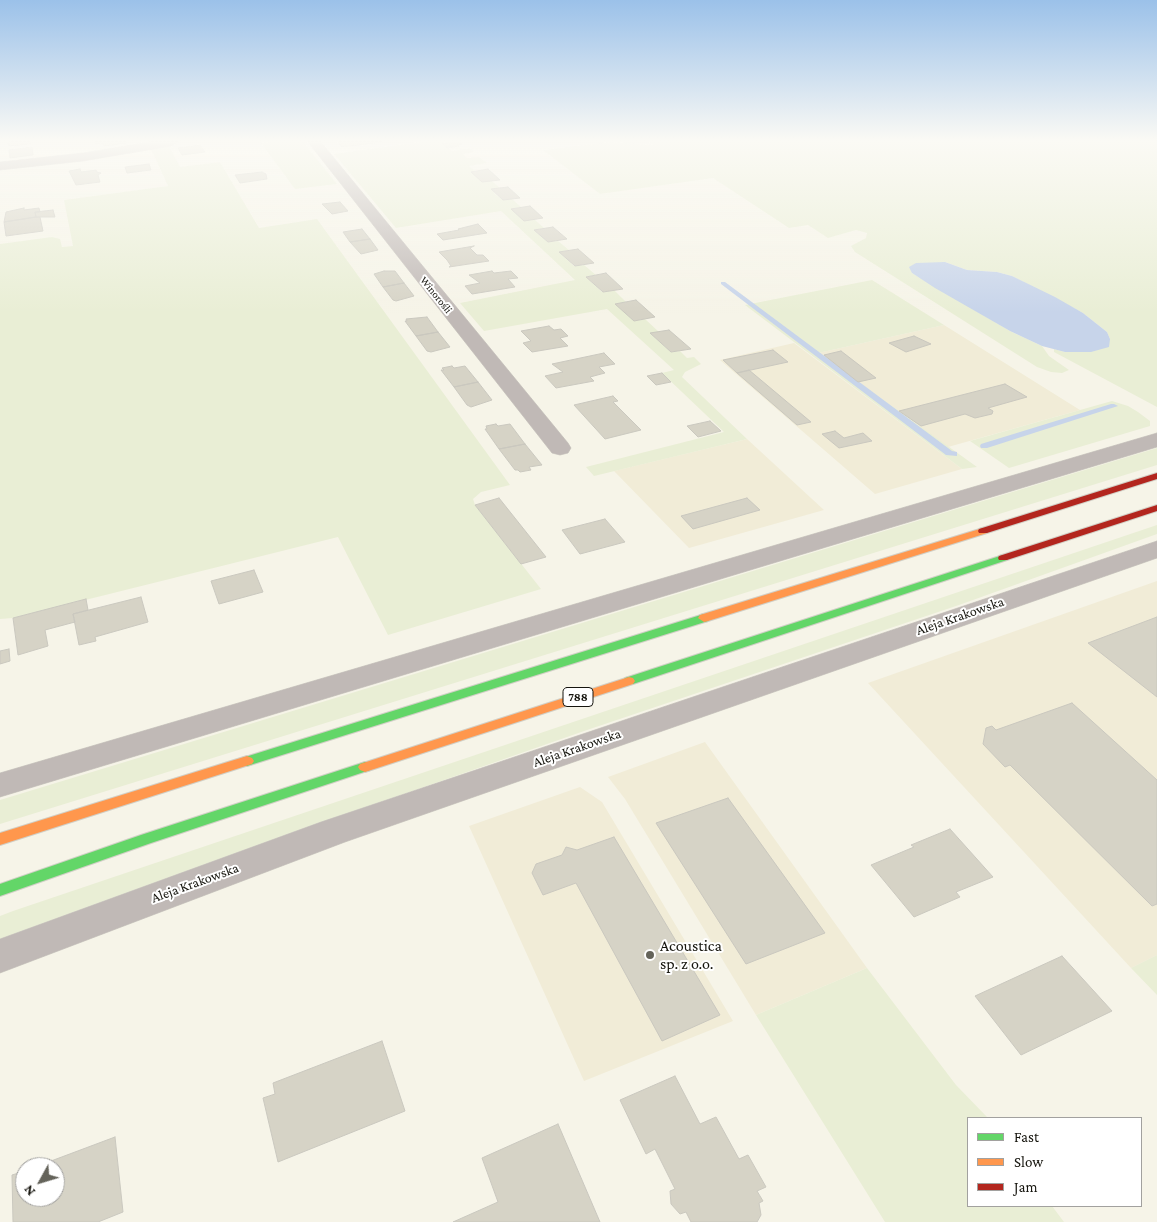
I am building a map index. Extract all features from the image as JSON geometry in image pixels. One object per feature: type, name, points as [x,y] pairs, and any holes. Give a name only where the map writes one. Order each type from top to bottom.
[{"type":"main road","points":[[0,839],[1157,476]]},
{"type":"main road","name":"788","points":[[0,890],[165,833],[1157,508]]},
{"type":"street","name":"Winorośli","points":[[360,199],[560,448]]},
{"type":"street","points":[[0,785],[1157,440]]},
{"type":"street","name":"Aleja Krakowska","points":[[0,956],[332,832],[1157,549]]},
{"type":"shaded area","points":[[944,325],[1080,410],[948,447],[818,353]]},
{"type":"shaded area","points":[[794,343],[962,469],[875,494],[720,360]]},
{"type":"shaded area","points":[[747,439],[824,510],[689,548],[614,471]]},
{"type":"shaded area","points":[[1157,581],[1157,955],[1131,968],[868,683]]},
{"type":"shaded area","points":[[705,742],[867,968],[756,1015],[625,799],[608,777]]},
{"type":"shaded area","points":[[580,787],[602,802],[733,1021],[584,1081],[469,826]]},
{"type":"green space","points":[[242,199],[259,228],[317,219],[510,485],[481,492],[473,499],[475,505],[541,589],[388,635],[338,537],[13,618],[0,619],[0,244],[52,237],[60,239],[62,247],[73,246],[64,200]]},
{"type":"green space","points":[[372,199],[512,199],[521,207],[512,209],[534,219],[544,228],[534,230],[548,242],[558,241],[569,250],[559,252],[574,266],[584,265],[596,275],[586,277],[602,292],[614,290],[626,302],[616,304],[634,321],[645,319],[659,332],[651,334],[671,352],[680,351],[687,358],[694,357],[701,364],[685,372],[682,377],[747,439],[594,476],[586,467],[724,432],[662,373],[674,370],[607,309],[484,331],[460,303],[575,280],[501,211],[396,228]]},
{"type":"green space","points":[[745,199],[1157,199],[1157,407],[1054,352],[1054,349],[1065,352],[1110,339],[1107,332],[1083,313],[1012,276],[997,272],[967,270],[945,262],[912,273],[1010,331],[1042,346],[1049,356],[1069,370],[1062,373],[1051,372],[1037,367],[855,252],[851,246],[866,238],[867,233],[856,230],[828,238],[808,225],[789,228]]},
{"type":"green space","points":[[872,280],[944,325],[818,353],[977,467],[962,469],[745,305]]},
{"type":"green space","points":[[1112,401],[1128,406],[1138,412],[1150,421],[1150,426],[1009,468],[970,441]]},
{"type":"green space","points":[[1157,448],[1157,465],[0,824],[0,800]]},
{"type":"green space","points":[[1157,525],[1157,534],[959,605],[587,730],[327,821],[0,940],[0,916],[13,911]]},
{"type":"green space","points":[[1157,955],[1157,995],[1131,968]]},
{"type":"green space","points":[[867,968],[956,1085],[987,1117],[967,1117],[967,1207],[1053,1207],[1064,1222],[885,1222],[756,1015]]},
{"type":"water","points":[[945,262],[967,270],[997,272],[1012,276],[1055,297],[1083,313],[1107,332],[1110,339],[1109,347],[1091,352],[1065,352],[1042,346],[1010,331],[935,288],[912,273],[909,267],[916,263]]},
{"type":"building","points":[[340,202],[348,211],[332,214],[322,204]]},
{"type":"building","points":[[530,206],[543,218],[524,221],[511,209]]},
{"type":"building","points":[[24,208],[24,210],[39,208],[40,212],[35,212],[36,217],[4,222],[6,212]]},
{"type":"building","points":[[53,210],[55,217],[36,217],[35,212]]},
{"type":"building","points":[[40,217],[43,231],[6,236],[4,222]]},
{"type":"building","points":[[478,224],[487,233],[443,240],[437,234],[459,230]]},
{"type":"building","points":[[553,227],[567,239],[548,242],[534,230]]},
{"type":"building","points":[[362,229],[370,239],[350,242],[343,232]]},
{"type":"building","points":[[370,239],[378,250],[361,254],[350,242]]},
{"type":"building","points":[[474,246],[470,248],[477,255],[483,255],[489,261],[449,267],[451,266],[439,252]]},
{"type":"building","points":[[578,249],[594,263],[575,266],[559,252]]},
{"type":"building","points":[[384,271],[395,271],[404,283],[383,287],[374,274]]},
{"type":"building","points":[[492,271],[494,273],[511,271],[518,278],[508,279],[515,287],[472,294],[465,286],[480,283],[469,275]]},
{"type":"building","points":[[606,273],[623,289],[603,292],[586,277]]},
{"type":"building","points":[[404,283],[414,296],[396,301],[393,300],[383,287]]},
{"type":"building","points":[[636,300],[655,317],[634,321],[615,304]]},
{"type":"building","points":[[427,317],[438,332],[416,336],[405,321],[407,321],[406,319]]},
{"type":"building","points":[[549,326],[554,330],[561,329],[568,336],[560,338],[568,346],[532,352],[523,343],[531,341],[521,331]]},
{"type":"building","points":[[669,330],[691,349],[671,352],[650,333]]},
{"type":"building","points":[[438,332],[450,347],[431,352],[427,351],[416,336]]},
{"type":"building","points":[[914,336],[931,344],[906,352],[889,343]]},
{"type":"building","points":[[773,350],[788,362],[737,373],[723,360]]},
{"type":"building","points":[[841,351],[876,378],[858,382],[824,355]]},
{"type":"building","points":[[604,353],[615,364],[599,367],[605,373],[590,377],[594,381],[556,388],[545,376],[563,372],[552,364]]},
{"type":"building","points":[[452,366],[454,368],[465,366],[478,382],[454,387],[441,370],[444,370],[442,368]]},
{"type":"building","points":[[749,370],[811,422],[797,425],[737,373]]},
{"type":"building","points":[[662,373],[671,382],[656,385],[647,376]]},
{"type":"building","points":[[478,382],[492,400],[471,407],[467,405],[454,387]]},
{"type":"building","points":[[1005,384],[1027,397],[988,408],[993,411],[992,414],[975,418],[965,414],[921,426],[899,411]]},
{"type":"building","points":[[613,396],[618,401],[613,402],[641,430],[605,439],[574,405]]},
{"type":"building","points":[[710,421],[721,431],[698,437],[687,426]]},
{"type":"building","points":[[496,424],[498,426],[510,424],[525,444],[499,449],[485,429],[487,429],[486,426]]},
{"type":"building","points":[[835,431],[844,438],[863,433],[872,441],[839,448],[822,434]]},
{"type":"building","points":[[525,444],[542,465],[529,467],[531,470],[520,472],[515,470],[499,449]]},
{"type":"building","points":[[499,498],[546,557],[521,564],[475,505]]},
{"type":"building","points":[[747,498],[760,510],[693,529],[681,516]]},
{"type":"building","points":[[605,519],[625,542],[580,554],[562,530]]},
{"type":"building","points":[[254,570],[263,592],[219,604],[211,581]]},
{"type":"building","points":[[141,597],[148,622],[95,637],[96,641],[79,645],[73,614]]},
{"type":"building","points":[[86,599],[88,610],[73,614],[75,622],[45,630],[48,646],[18,655],[13,618]]},
{"type":"building","points":[[1157,617],[1157,697],[1088,643]]},
{"type":"building","points":[[9,649],[10,661],[0,664],[0,651]]},
{"type":"building","points":[[1072,703],[1157,780],[1157,904],[1152,906],[1010,765],[1005,767],[983,744],[986,728],[992,726],[996,730]]},
{"type":"building","points":[[728,798],[825,933],[746,964],[656,823]]},
{"type":"building","points":[[950,829],[993,877],[956,892],[960,897],[914,917],[871,865],[914,847],[911,845]]},
{"type":"building","name":"Acoustica sp. z o.o.","points":[[614,837],[720,1015],[662,1041],[576,883],[543,895],[532,873],[536,864],[562,855],[566,847],[577,850]]},
{"type":"building","points":[[1062,956],[1112,1011],[1021,1055],[975,996]]},
{"type":"building","points":[[382,1041],[405,1111],[278,1162],[263,1098],[275,1094],[273,1083]]},
{"type":"building","points":[[675,1076],[700,1124],[716,1117],[739,1159],[748,1155],[766,1187],[757,1191],[763,1201],[759,1203],[761,1215],[757,1222],[691,1222],[686,1212],[680,1214],[671,1204],[670,1191],[675,1189],[655,1149],[646,1154],[620,1100]]},
{"type":"building","points":[[558,1124],[600,1222],[453,1222],[498,1202],[482,1158]]},
{"type":"building","points":[[115,1137],[123,1212],[98,1222],[13,1222],[12,1175],[15,1174],[15,1207],[65,1207],[65,1157],[62,1157]]},
{"type":"waterway","points":[[723,283],[949,453],[954,454]]},
{"type":"waterway","points":[[984,446],[1114,406]]},
{"type":"traffic: fast","points":[[629,681],[1003,558]]},
{"type":"traffic: fast","points":[[247,761],[704,618]]},
{"type":"traffic: fast","points":[[0,890],[146,839],[365,767]]},
{"type":"traffic: slow","points":[[704,618],[983,531]]},
{"type":"traffic: slow","points":[[365,767],[629,681]]},
{"type":"traffic: slow","points":[[0,839],[247,761]]},
{"type":"traffic: jam","points":[[983,531],[1157,476]]},
{"type":"traffic: jam","points":[[1003,558],[1157,508]]},
{"type":"place","name":"Acoustica sp. z o.o.","points":[[650,955]]}]
